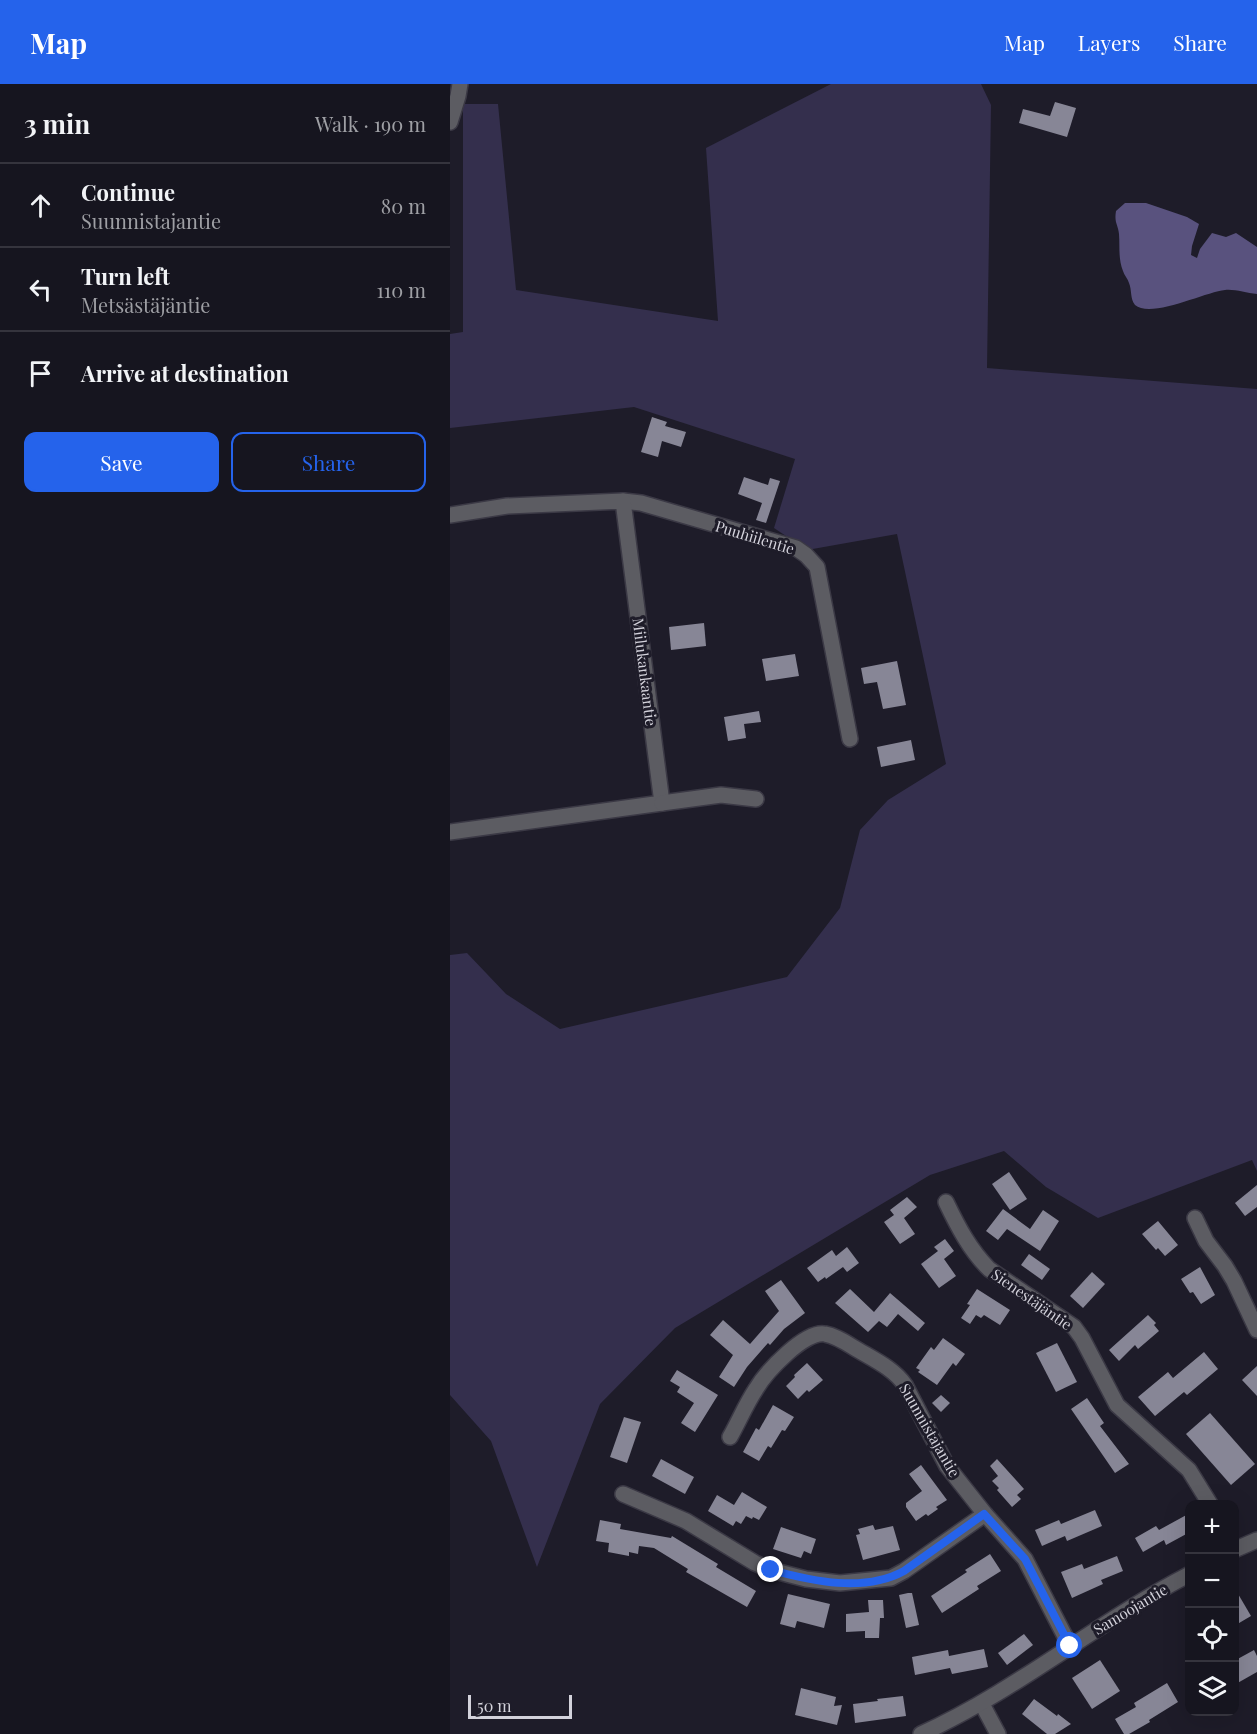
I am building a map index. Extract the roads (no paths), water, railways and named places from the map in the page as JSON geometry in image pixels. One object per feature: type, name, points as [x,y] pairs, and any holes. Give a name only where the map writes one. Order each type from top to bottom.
[{"type":"street","points":[[450,122],[460,84]]},
{"type":"street","points":[[450,515],[507,506],[623,501]]},
{"type":"street","name":"Puuhiilentie","points":[[623,501],[641,503],[796,548],[806,555],[817,567],[850,739]]},
{"type":"street","name":"Miilukankaantie","points":[[623,501],[662,803]]},
{"type":"street","points":[[450,832],[720,795],[756,799]]},
{"type":"street","name":"Sienestäjäntie","points":[[946,1202],[962,1234],[989,1269],[1074,1327],[1117,1405],[1189,1470],[1208,1500]]},
{"type":"street","points":[[1195,1218],[1206,1241],[1234,1281],[1257,1329]]},
{"type":"street","name":"Suunnistajantie","points":[[730,1437],[756,1388],[768,1372],[801,1341],[811,1335],[824,1333],[847,1344],[899,1376],[947,1466],[984,1514],[1025,1559],[1070,1646]]},
{"type":"street","points":[[623,1494],[686,1521],[755,1563],[771,1570],[806,1579],[840,1583],[891,1578],[984,1514]]},
{"type":"street","points":[[1239,1547],[1257,1540]]},
{"type":"street","name":"Samoojantie","points":[[921,1734],[982,1704],[1156,1592],[1185,1577]]},
{"type":"street","points":[[982,1704],[998,1734]]}]
